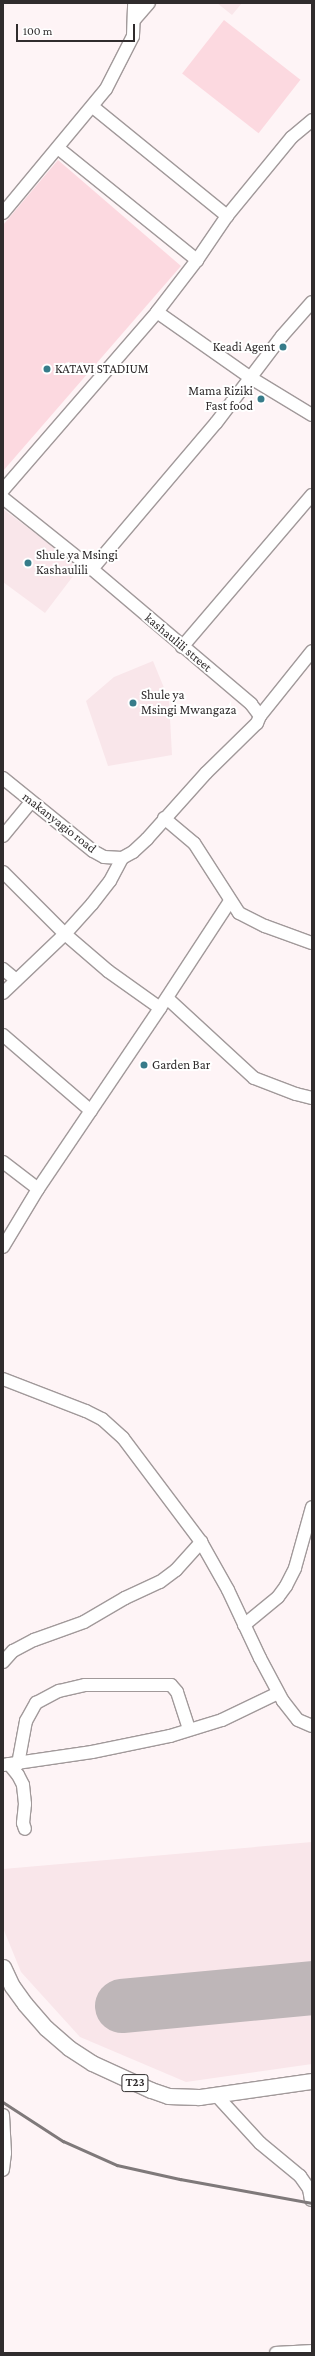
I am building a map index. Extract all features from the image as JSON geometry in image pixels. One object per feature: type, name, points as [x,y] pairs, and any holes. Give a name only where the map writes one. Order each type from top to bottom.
[{"type":"main road","name":"T23","points":[[3,1967],[12,1986],[46,2028],[92,2063],[150,2090],[168,2096],[182,2098],[216,2095],[312,2081]]},
{"type":"street","points":[[3,212],[93,107],[122,61],[133,36],[135,19],[134,3]]},
{"type":"street","points":[[135,19],[149,3]]},
{"type":"street","points":[[93,107],[227,216]]},
{"type":"street","points":[[3,490],[157,312],[197,260],[227,216],[292,137],[312,120]]},
{"type":"street","points":[[58,148],[197,260]]},
{"type":"street","points":[[92,569],[216,424],[278,341],[309,310]]},
{"type":"street","points":[[157,312],[251,378],[312,415]]},
{"type":"street","points":[[182,647],[312,495]]},
{"type":"street","name":"kashaulili street","points":[[3,498],[92,569],[182,647],[251,704],[260,716]]},
{"type":"street","points":[[3,993],[65,934],[110,881],[122,858],[138,848],[164,818],[257,723],[260,716],[312,651]]},
{"type":"street","name":"makanyagio road","points":[[3,778],[93,851],[104,857],[122,858]]},
{"type":"street","points":[[3,836],[31,802]]},
{"type":"street","points":[[164,818],[194,843],[239,913],[265,926],[312,943]]},
{"type":"street","points":[[3,872],[65,934],[108,971],[164,1003],[254,1078],[296,1094],[312,1098]]},
{"type":"street","points":[[3,1246],[38,1189],[164,1003],[230,901]]},
{"type":"street","points":[[3,969],[16,980]]},
{"type":"street","points":[[3,1035],[91,1111]]},
{"type":"street","points":[[3,1162],[38,1189]]},
{"type":"street","points":[[3,1379],[86,1411],[113,1428],[157,1482],[201,1542],[228,1590],[278,1693],[298,1720],[312,1726]]},
{"type":"street","points":[[244,1625],[278,1597],[286,1586],[295,1568],[312,1507]]},
{"type":"street","points":[[3,1662],[13,1651],[34,1640],[84,1622],[119,1602],[160,1582],[176,1570],[201,1542]]},
{"type":"street","points":[[10,1764],[26,1721],[36,1703],[58,1691],[85,1686],[171,1685],[177,1692],[189,1730]]},
{"type":"street","points":[[10,1764],[92,1752],[170,1736],[222,1720],[278,1693]]},
{"type":"street","points":[[10,1764],[23,1785],[25,1804],[23,1823],[25,1829]]},
{"type":"street","points":[[216,2095],[260,2143],[300,2176],[310,2189],[311,2200]]},
{"type":"street","points":[[3,2115],[5,2153],[3,2170]]},
{"type":"street","points":[[276,2353],[312,2351]]},
{"type":"shaded area","points":[[217,3],[242,3],[232,15]]},
{"type":"shaded area","points":[[224,20],[300,80],[259,133],[182,74]]},
{"type":"shaded area","name":"KATAVI STADIUM","points":[[58,160],[181,266],[3,471],[3,225]]},
{"type":"shaded area","points":[[3,509],[80,567],[45,613],[3,582]]},
{"type":"shaded area","points":[[153,661],[169,700],[172,755],[108,766],[86,701],[114,677]]},
{"type":"shaded area","points":[[312,1842],[312,2064],[186,2082],[80,2037],[21,1972],[3,1928],[3,1869]]},
{"type":"runway","points":[[122,2006],[312,1988]]},
{"type":"railway","points":[[3,2102],[63,2141],[117,2165],[180,2179],[312,2203]]},
{"type":"place","name":"Keadi Agent","points":[[283,347]]},
{"type":"place","name":"KATAVI STADIUM","points":[[47,369]]},
{"type":"place","name":"Mama Riziki Fast food","points":[[261,399]]},
{"type":"place","name":"Shule ya Msingi Kashaulili","points":[[28,563]]},
{"type":"place","name":"Shule ya Msingi Mwangaza","points":[[133,703]]},
{"type":"place","name":"Garden Bar","points":[[144,1065]]}]
